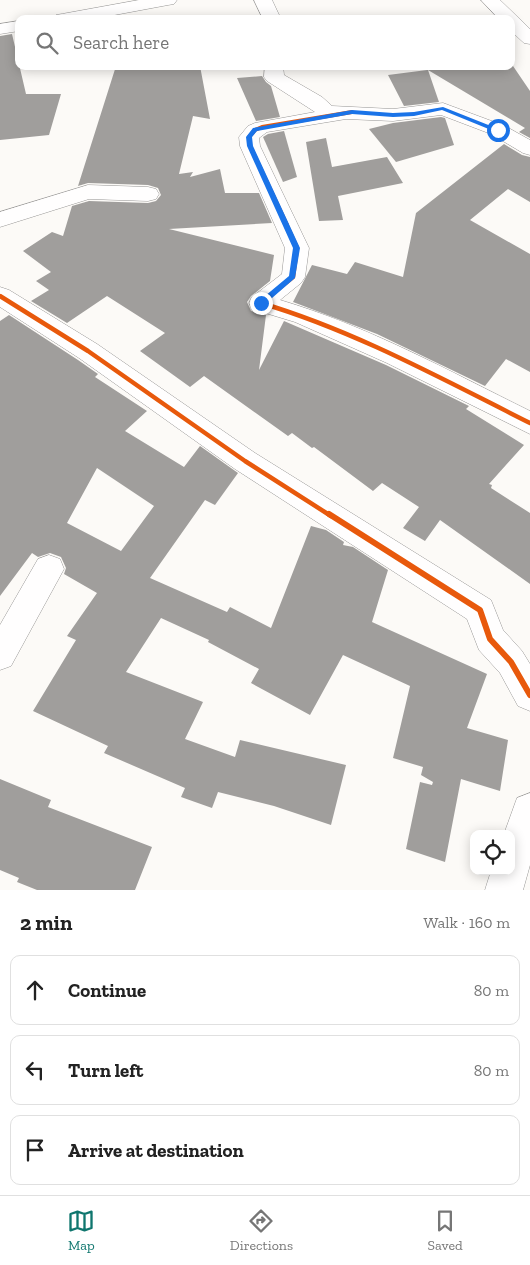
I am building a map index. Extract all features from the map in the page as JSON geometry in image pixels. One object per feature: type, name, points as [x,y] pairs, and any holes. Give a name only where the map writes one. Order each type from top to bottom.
[{"type":"street","points":[[57,0],[66,15]]},
{"type":"street","points":[[85,15],[168,0]]},
{"type":"street","points":[[263,0],[270,15]]},
{"type":"street","points":[[490,0],[505,15]]},
{"type":"street","points":[[515,25],[530,39]]},
{"type":"street","points":[[0,29],[15,27]]},
{"type":"street","points":[[274,70],[274,77],[283,85],[318,102],[326,112],[407,114],[443,108],[498,130],[530,149]]},
{"type":"street","points":[[352,112],[262,127],[255,130],[249,137],[250,146],[297,248],[293,277],[261,303],[304,316],[396,356],[530,423]]},
{"type":"street","points":[[0,220],[88,192],[148,194]]},
{"type":"street","points":[[0,296],[88,351],[245,461],[480,610],[490,639],[511,662],[530,695]]},
{"type":"street","points":[[0,655],[49,569]]},
{"type":"street","points":[[515,854],[530,811]]},
{"type":"street","points":[[504,890],[509,875]]},
{"type":"building","points":[[12,34],[15,47],[15,70],[20,70],[26,94],[61,94],[49,135],[0,140],[0,36]]},
{"type":"building","points":[[515,69],[530,91],[530,138],[519,132],[525,128],[428,70]]},
{"type":"building","points":[[115,70],[201,70],[210,119],[193,116],[179,174],[193,172],[190,177],[220,169],[225,193],[259,193],[272,223],[169,229],[274,255],[270,281],[251,296],[247,302],[251,311],[266,315],[259,370],[284,321],[386,365],[469,406],[466,409],[524,445],[489,484],[492,485],[491,488],[530,513],[530,584],[440,520],[425,541],[403,528],[419,507],[382,483],[373,491],[314,447],[312,448],[292,433],[288,436],[204,376],[190,387],[140,351],[165,333],[107,296],[67,323],[31,301],[49,290],[36,281],[51,272],[23,251],[52,232],[63,236],[72,206],[89,201],[148,203],[156,201],[161,195],[158,188],[148,185],[88,183],[78,186]]},
{"type":"building","points":[[428,70],[439,102],[404,106],[388,75]]},
{"type":"building","points":[[262,76],[271,86],[280,117],[256,121],[237,78]]},
{"type":"building","points":[[445,118],[454,145],[396,162],[369,129],[393,123]]},
{"type":"building","points":[[284,131],[297,177],[283,182],[263,137],[268,134]]},
{"type":"building","points":[[326,138],[332,167],[387,157],[403,183],[338,196],[343,220],[319,221],[306,142]]},
{"type":"building","points":[[504,144],[522,155],[530,157],[530,202],[508,189],[470,220],[530,254],[530,372],[506,359],[485,386],[377,334],[293,302],[312,265],[347,274],[355,262],[403,277],[416,213]]},
{"type":"building","points":[[9,315],[78,360],[98,374],[95,377],[147,411],[125,431],[184,467],[200,446],[238,473],[215,505],[205,500],[150,578],[227,612],[230,607],[271,628],[311,526],[326,530],[344,542],[343,545],[353,547],[388,570],[372,622],[487,674],[467,728],[508,740],[500,791],[461,779],[445,862],[406,849],[420,782],[432,785],[433,782],[421,775],[423,767],[393,758],[410,686],[343,655],[310,715],[251,683],[259,669],[208,642],[209,640],[161,618],[126,672],[203,702],[185,739],[235,757],[240,740],[346,765],[331,825],[274,806],[218,792],[212,808],[181,797],[185,788],[104,753],[108,746],[33,711],[76,640],[67,636],[97,593],[64,574],[66,568],[61,557],[50,553],[38,557],[32,553],[0,596],[0,321]],"holes":[[[97,468],[154,506],[121,551],[67,523]]]},
{"type":"building","points":[[0,779],[51,800],[48,807],[152,847],[135,890],[37,890],[17,882],[19,878],[0,870]]},
{"type":"cycle path","points":[[352,112],[262,127],[255,130],[249,137],[250,146],[297,248],[293,277],[261,303],[304,316],[396,356],[530,423]]},
{"type":"cycle path","points":[[0,296],[88,351],[245,461],[480,610],[490,639],[511,662],[530,695]]},
{"type":"route","points":[[261,303],[293,277],[297,248],[248,141],[251,133],[255,130],[262,127],[352,112],[393,115],[414,114],[443,108],[498,130]]}]
